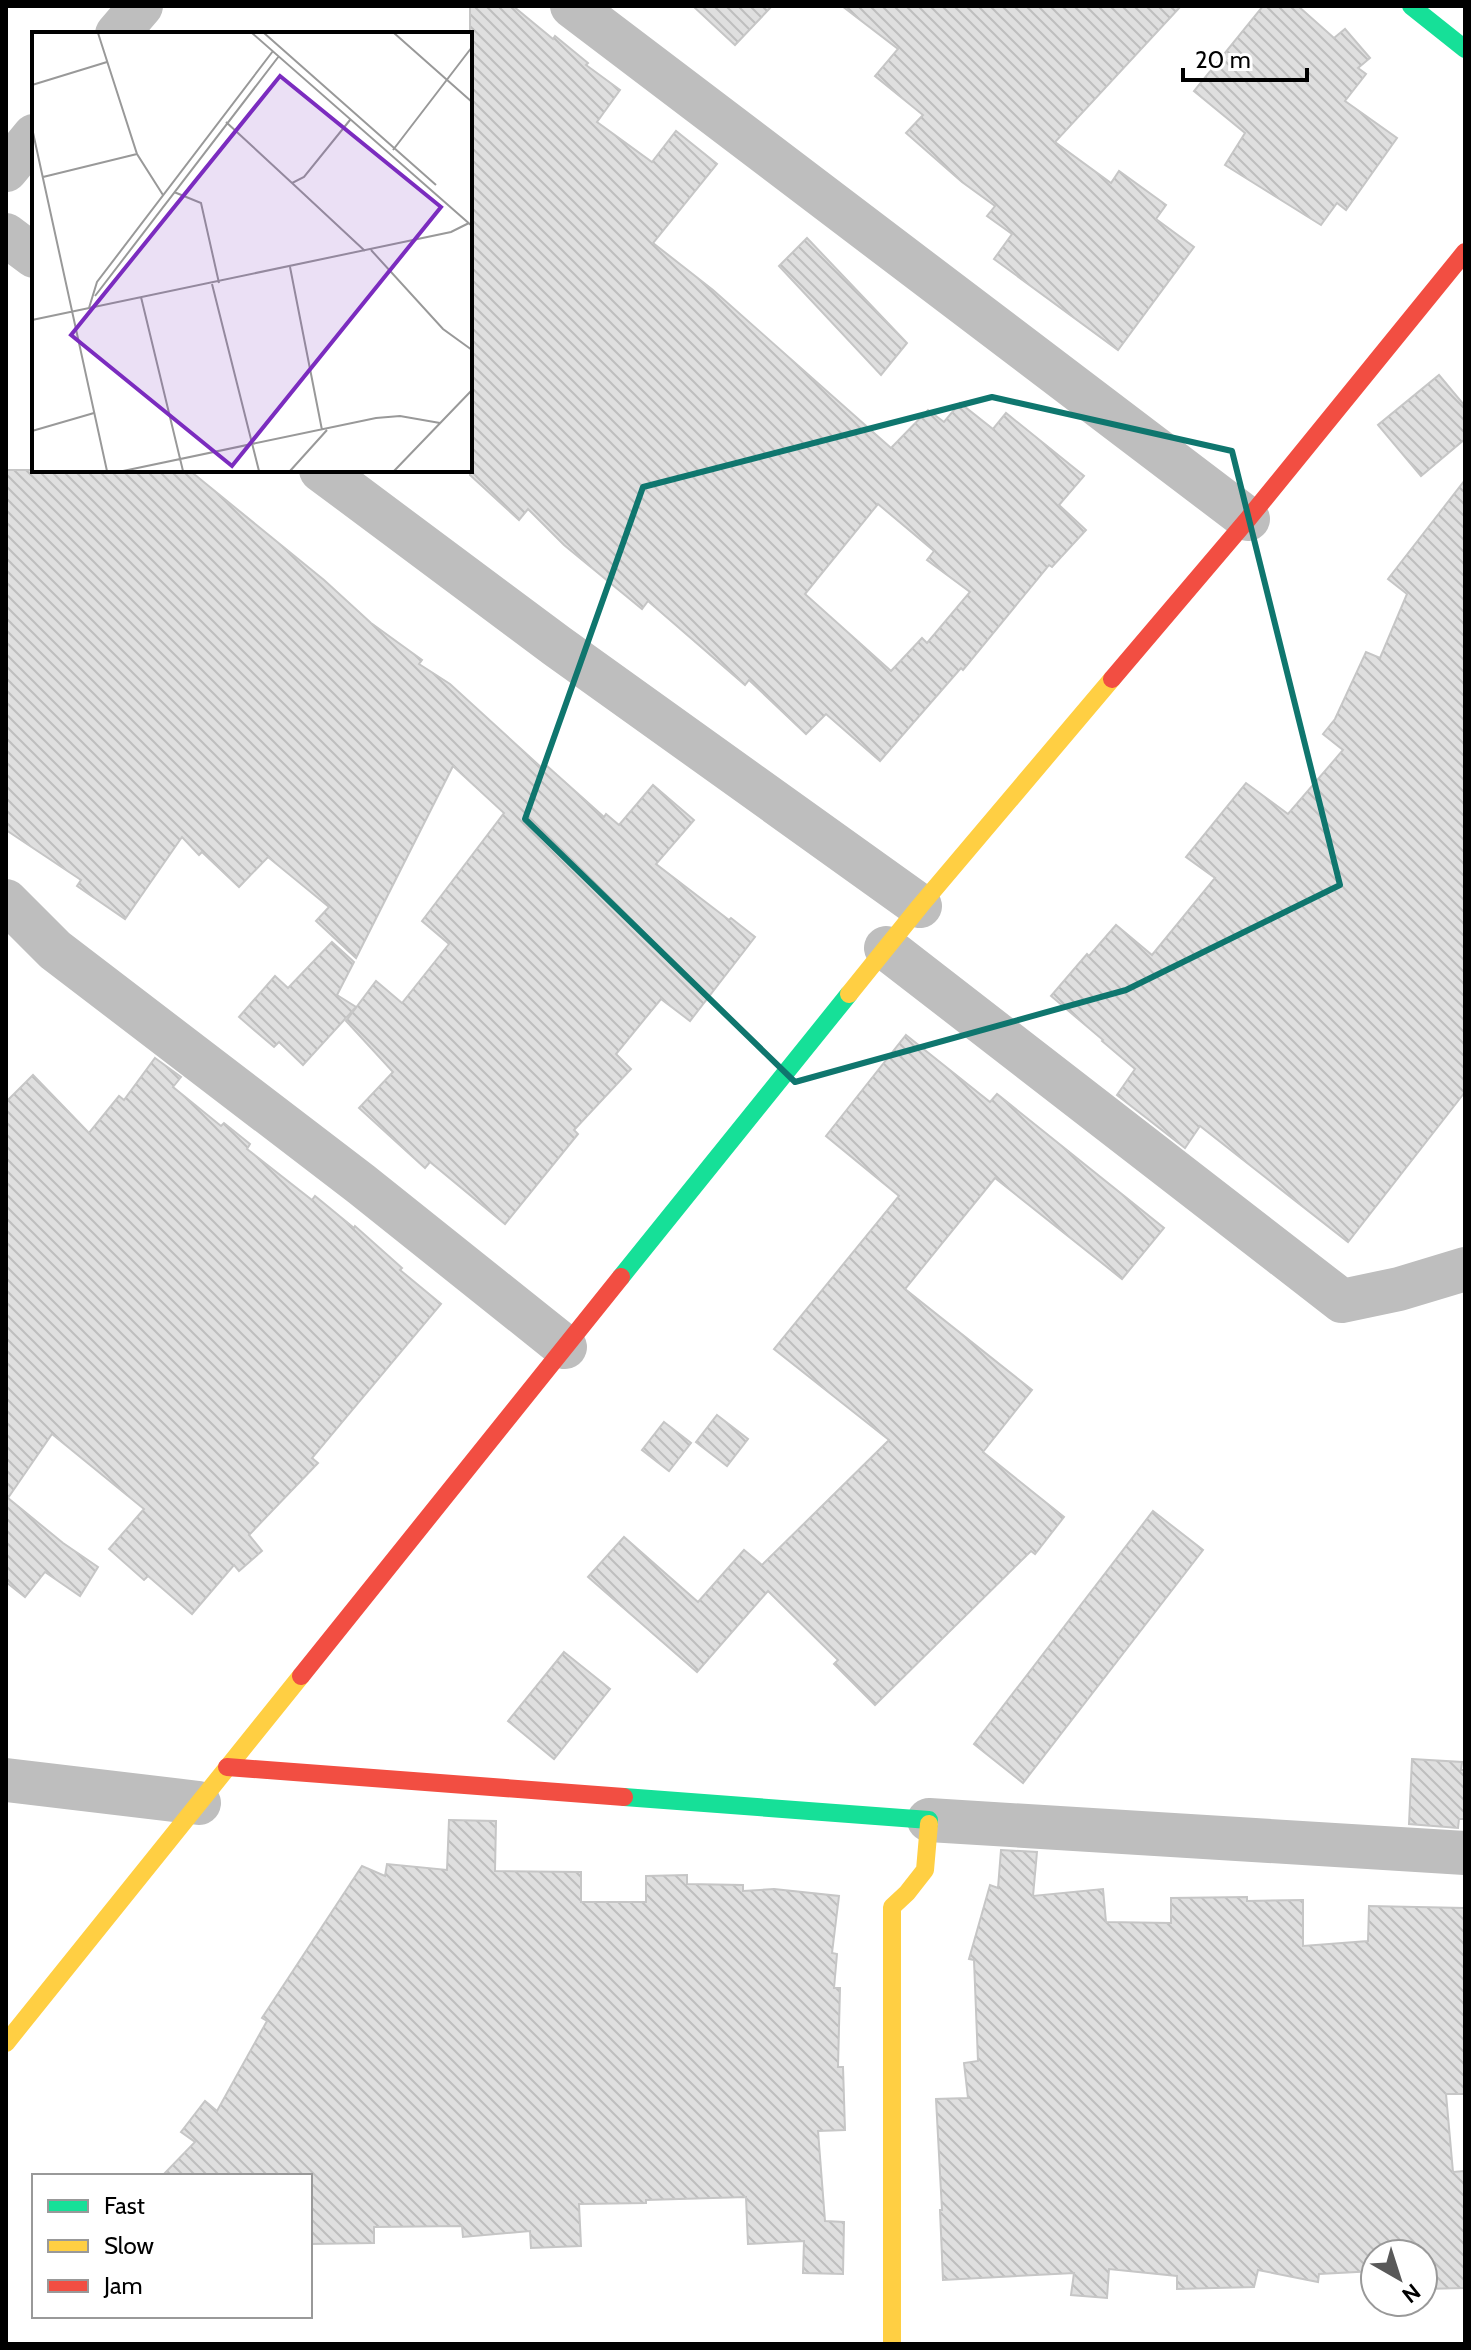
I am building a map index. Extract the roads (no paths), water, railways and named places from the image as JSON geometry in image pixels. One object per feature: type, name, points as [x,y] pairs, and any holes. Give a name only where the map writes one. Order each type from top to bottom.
[{"type":"main road","points":[[1411,6],[1465,49]]},
{"type":"main road","points":[[6,2043],[920,906],[1248,519],[1465,252]]},
{"type":"main road","points":[[227,1767],[929,1820],[925,1870],[892,1907],[892,2344]]},
{"type":"street","points":[[119,32],[141,6]]},
{"type":"street","points":[[572,6],[1248,519]]},
{"type":"street","points":[[6,170],[32,138]]},
{"type":"street","points":[[6,235],[32,254]]},
{"type":"street","points":[[324,472],[557,646],[920,906]]},
{"type":"street","points":[[6,901],[55,950],[361,1184],[565,1347]]},
{"type":"street","points":[[886,948],[1342,1301],[1399,1289],[1465,1269]]},
{"type":"street","points":[[6,1780],[199,1803]]},
{"type":"street","points":[[929,1820],[1465,1853]]}]
